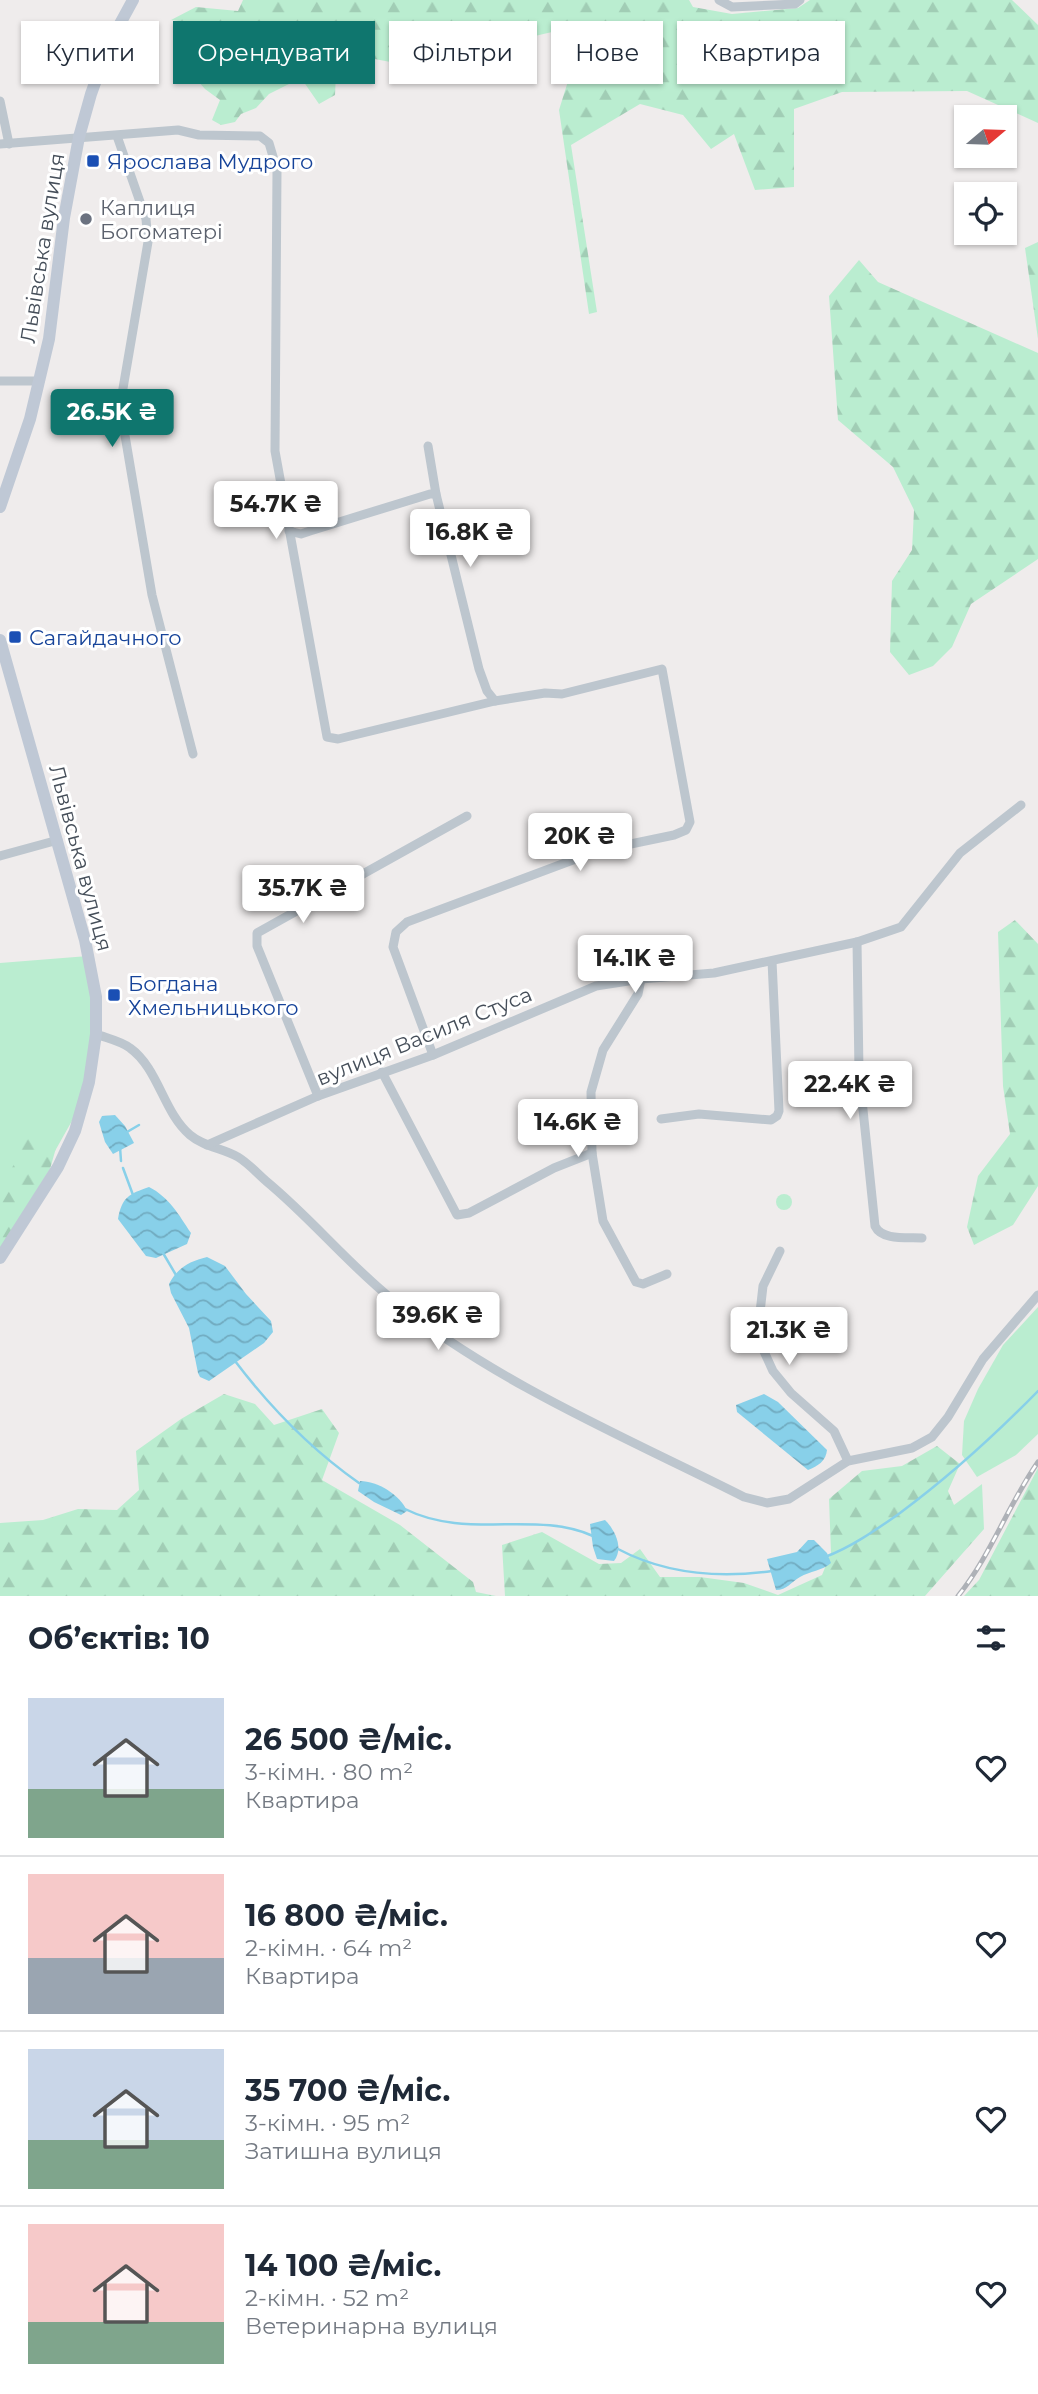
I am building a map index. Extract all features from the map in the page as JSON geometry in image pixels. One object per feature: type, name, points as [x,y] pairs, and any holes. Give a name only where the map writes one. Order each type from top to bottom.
[{"type":"main road","name":"Львівська вулиця","points":[[0,506],[40,382],[49,339],[64,218],[90,94],[109,44],[133,0]]},
{"type":"main road","name":"Львівська вулиця","points":[[0,640],[85,940],[96,996],[96,1034],[84,1104],[75,1131],[58,1167],[0,1258]]},
{"type":"street","points":[[719,0],[732,7],[795,4],[800,0]]},
{"type":"street","points":[[0,101],[5,144],[178,130],[199,135],[260,136],[269,143],[277,170],[275,451],[327,737],[338,739],[495,701],[545,693],[562,694],[662,669],[691,822],[686,830],[674,835],[597,851],[407,922],[396,932],[393,947],[433,1055]]},
{"type":"street","points":[[117,136],[146,219],[148,242],[120,405],[152,595],[193,754]]},
{"type":"street","points":[[0,381],[40,382]]},
{"type":"street","points":[[428,446],[436,494],[479,669],[487,691],[495,701]]},
{"type":"street","points":[[289,531],[301,534],[436,494]]},
{"type":"street","name":"вулиця Василя Стуса","points":[[207,1145],[318,1096],[433,1055],[596,986],[714,973],[857,942],[901,927],[960,853],[1021,805]]},
{"type":"street","points":[[318,1096],[257,946],[257,933],[467,816]]},
{"type":"street","points":[[0,856],[58,840]]},
{"type":"street","points":[[857,942],[859,1071],[875,1226],[878,1232],[884,1235],[922,1238]]},
{"type":"street","points":[[661,1119],[699,1114],[771,1119],[777,1116],[779,1111],[772,961]]},
{"type":"street","points":[[641,979],[638,993],[603,1050],[591,1092],[592,1153],[603,1221],[636,1282],[643,1284],[667,1274]]},
{"type":"street","points":[[96,1034],[130,1048],[149,1069],[169,1109],[189,1135],[237,1157],[285,1196],[356,1270],[435,1332],[472,1357],[568,1409],[744,1497],[767,1503],[789,1499],[848,1461],[912,1448],[932,1437],[948,1417],[983,1359],[1038,1295]]},
{"type":"street","points":[[382,1072],[457,1215],[469,1213],[554,1168],[592,1153]]},
{"type":"street","points":[[780,1251],[763,1286],[759,1321],[762,1347],[773,1371],[791,1393],[834,1431],[848,1461]]},
{"type":"green space","points":[[243,0],[689,0],[693,7],[732,14],[798,8],[810,0],[1012,0],[1038,25],[1038,123],[1017,114],[1017,105],[998,105],[967,91],[842,92],[794,109],[794,187],[755,190],[734,134],[711,149],[683,115],[640,104],[571,145],[597,312],[589,314],[559,110],[567,84],[663,84],[663,21],[551,21],[551,32],[537,35],[537,21],[389,21],[389,62],[375,59],[375,21],[171,20],[196,7],[238,11]]},
{"type":"green space","points":[[201,84],[289,84],[269,94],[256,108],[241,114],[235,122],[221,125],[212,120],[220,100]]},
{"type":"green space","points":[[305,84],[336,84],[335,95],[319,104]]},
{"type":"green space","points":[[1038,242],[1038,339],[1025,248]]},
{"type":"green space","points":[[859,260],[878,282],[1038,353],[1038,559],[971,604],[952,647],[933,666],[909,675],[890,652],[892,581],[912,550],[914,510],[893,467],[838,420],[829,296]]},
{"type":"green space","points":[[1015,920],[1038,944],[1038,1186],[1013,1225],[974,1245],[967,1227],[978,1176],[1010,1134],[1003,1086],[998,932]]},
{"type":"green space","points":[[88,956],[96,997],[86,1096],[55,1151],[0,1207],[0,963]]},
{"type":"green space","points":[[29,1133],[46,1138],[56,1148],[50,1169],[0,1249],[0,1186],[15,1163]]},
{"type":"green space","points":[[784,1194],[790,1196],[790,1208],[784,1210],[778,1208],[776,1202],[778,1196]]},
{"type":"green space","points":[[1038,1307],[1038,1434],[1016,1455],[977,1477],[962,1455],[964,1421],[978,1389],[1003,1345]]},
{"type":"green space","points":[[224,1394],[255,1404],[274,1425],[322,1409],[339,1433],[322,1480],[400,1525],[473,1582],[476,1592],[496,1596],[0,1596],[0,1523],[43,1520],[78,1509],[117,1510],[139,1490],[136,1451],[181,1419]]},
{"type":"green space","points":[[937,1446],[960,1464],[948,1491],[954,1505],[982,1484],[984,1529],[925,1596],[505,1596],[502,1545],[542,1532],[599,1564],[621,1563],[640,1549],[660,1577],[700,1577],[744,1583],[778,1595],[822,1575],[831,1553],[829,1499],[862,1471],[902,1466]]},
{"type":"green space","points":[[1038,1468],[1038,1596],[964,1596],[979,1580]]},
{"type":"water","points":[[115,1115],[134,1143],[113,1154],[105,1142],[99,1122],[102,1116]]},
{"type":"water","points":[[149,1187],[168,1201],[191,1233],[187,1244],[156,1258],[146,1256],[118,1219],[127,1197]]},
{"type":"water","points":[[207,1257],[225,1266],[271,1321],[273,1332],[264,1343],[209,1381],[198,1373],[189,1328],[169,1284],[185,1266]]},
{"type":"water","points":[[764,1394],[778,1402],[827,1450],[818,1465],[808,1470],[737,1412],[736,1405]]},
{"type":"water","points":[[360,1481],[374,1483],[388,1490],[407,1511],[401,1515],[374,1502],[358,1491]]},
{"type":"water","points":[[605,1520],[617,1539],[618,1551],[614,1561],[597,1559],[593,1547],[590,1524]]},
{"type":"water","points":[[808,1540],[814,1540],[827,1553],[831,1563],[800,1577],[783,1589],[776,1590],[767,1559],[797,1552]]},
{"type":"waterway","points":[[127,1132],[139,1125]]},
{"type":"waterway","points":[[120,1147],[121,1161]]},
{"type":"waterway","points":[[123,1168],[133,1195]]},
{"type":"waterway","points":[[163,1253],[176,1275]]},
{"type":"waterway","points":[[235,1361],[292,1427],[359,1483]]},
{"type":"waterway","points":[[825,1557],[864,1537],[919,1499],[972,1455],[1038,1391]]},
{"type":"waterway","points":[[405,1509],[452,1523],[548,1525],[593,1536]]},
{"type":"waterway","points":[[618,1549],[655,1564],[693,1572],[733,1574],[772,1571]]},
{"type":"railway","points":[[958,1596],[980,1564],[1038,1462]]},
{"type":"place","name":"Ярослава Мудрого","points":[[93,161]]},
{"type":"place","name":"Каплиця Богоматері","points":[[86,219]]},
{"type":"place","name":"Сагайдачного","points":[[15,637]]},
{"type":"place","name":"Богдана Хмельницького","points":[[114,995]]}]
